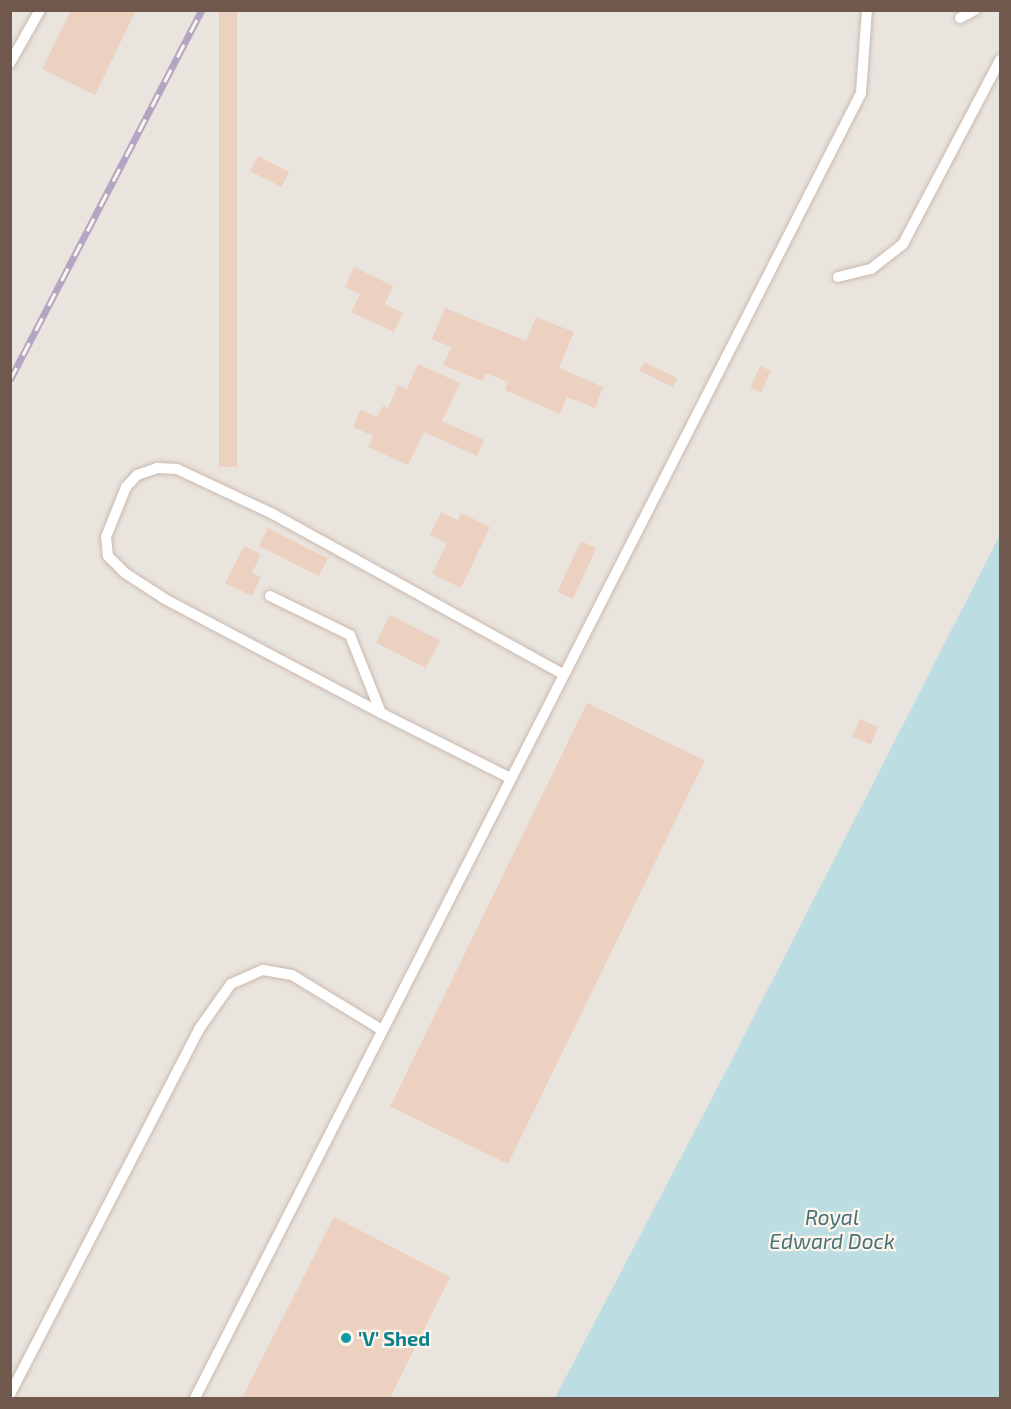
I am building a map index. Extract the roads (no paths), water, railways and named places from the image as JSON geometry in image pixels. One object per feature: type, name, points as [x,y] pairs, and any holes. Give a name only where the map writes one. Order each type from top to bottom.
[{"type":"lane","points":[[10,63],[40,10]]},
{"type":"lane","points":[[195,1398],[861,93],[867,10]]},
{"type":"lane","points":[[960,18],[975,10]]},
{"type":"lane","points":[[838,277],[871,269],[903,244],[1000,60]]},
{"type":"lane","points":[[510,778],[165,599],[125,573],[108,556],[106,537],[126,487],[137,475],[157,468],[177,469],[273,514],[563,674]]},
{"type":"lane","points":[[270,596],[350,635],[381,713]]},
{"type":"lane","points":[[10,1394],[115,1187],[199,1029],[225,989],[254,972],[278,971],[308,983],[382,1030]]},
{"type":"water","name":"Royal Edward Dock","points":[[1000,535],[1000,1398],[555,1398],[724,1075]]},
{"type":"railway","points":[[10,380],[202,10]]},
{"type":"place","name":"'V' Shed","points":[[346,1338]]}]
